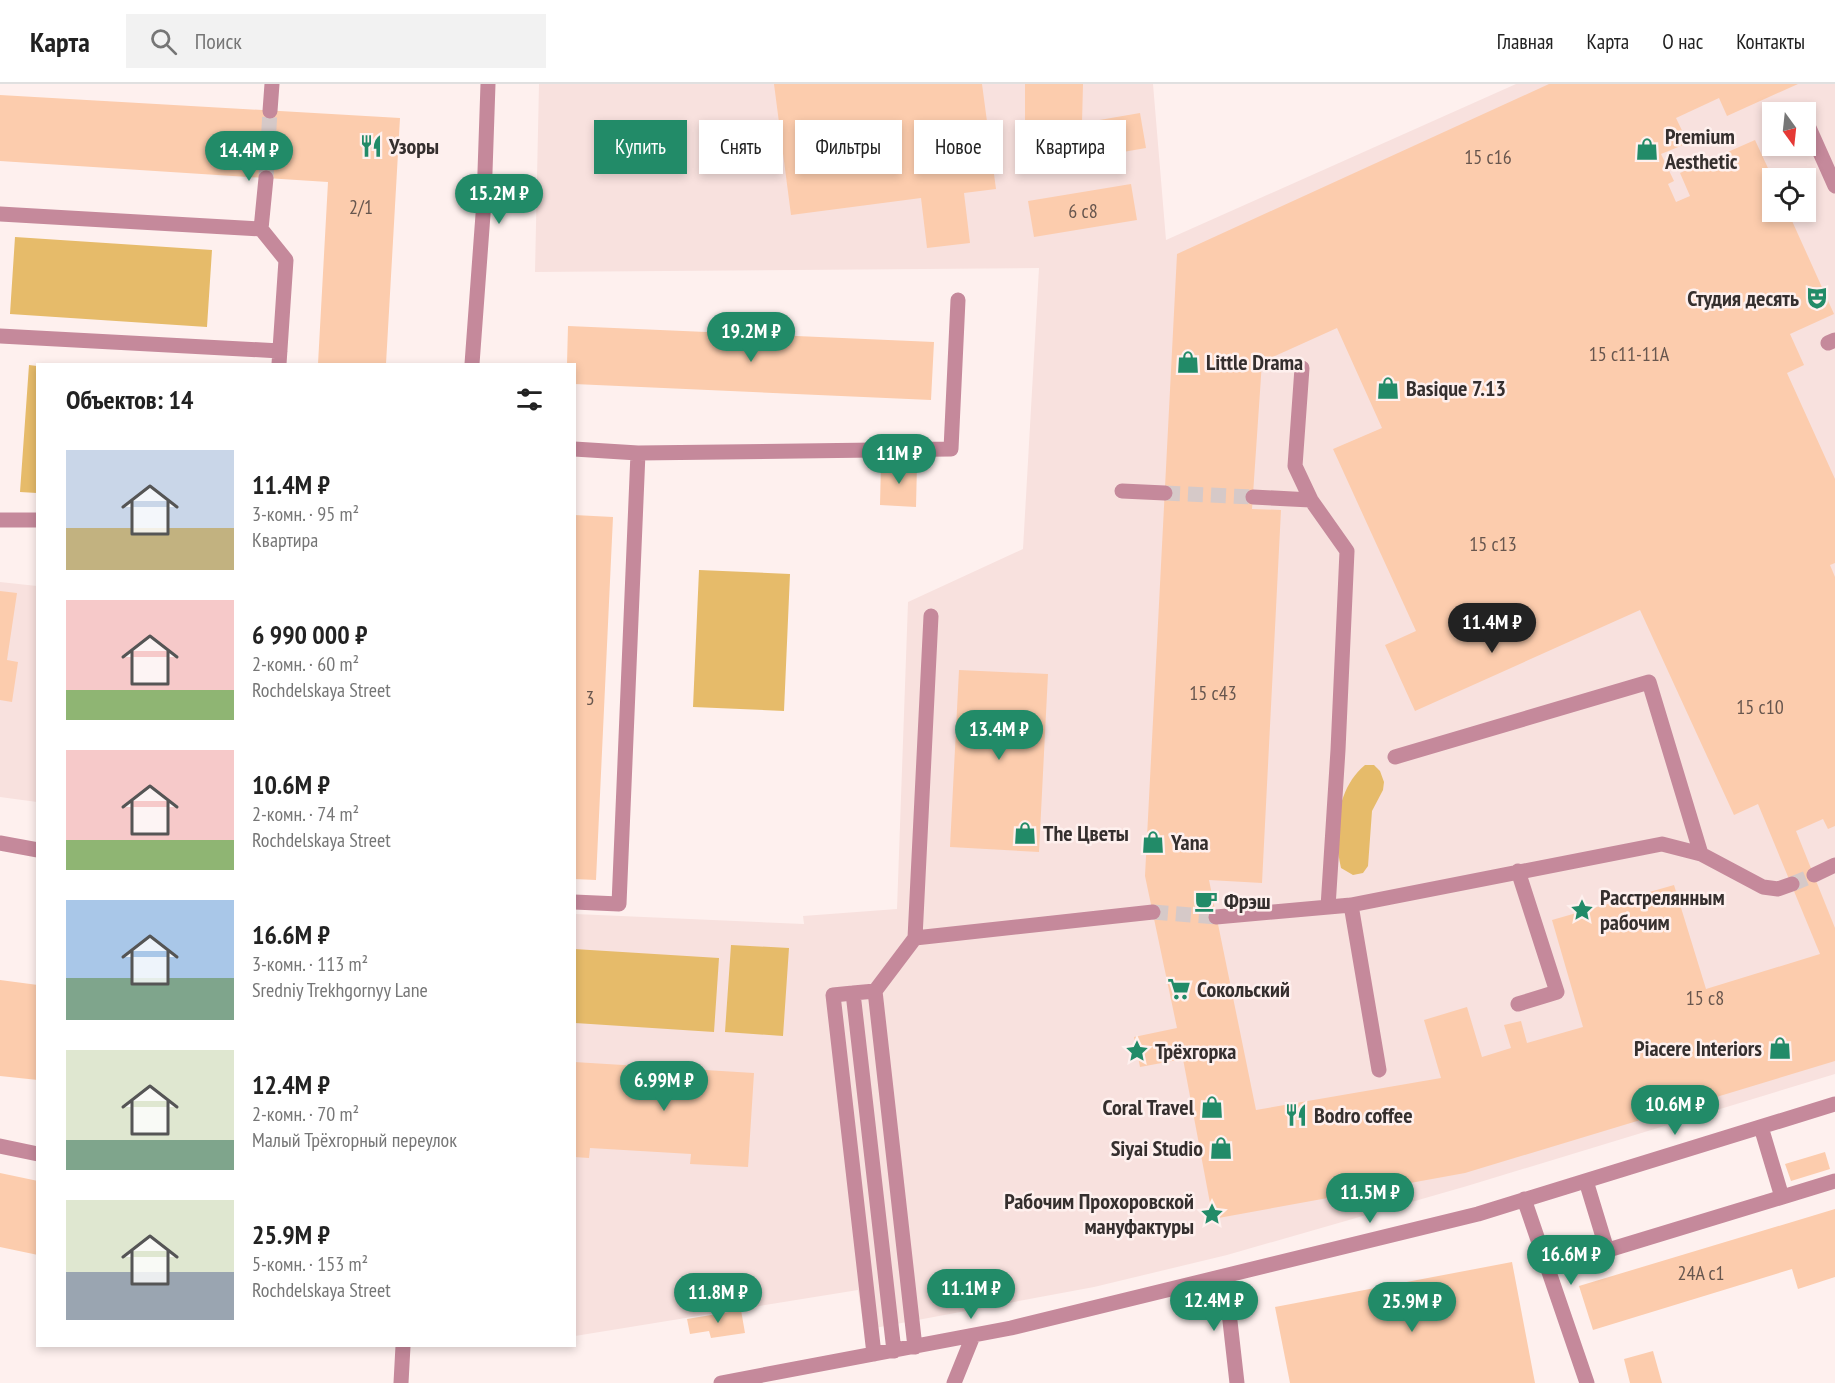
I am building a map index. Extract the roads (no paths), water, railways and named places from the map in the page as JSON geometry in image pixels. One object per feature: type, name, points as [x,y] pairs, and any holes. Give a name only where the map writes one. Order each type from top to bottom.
[{"type":"street","points":[[270,111],[272,84]]},
{"type":"street","points":[[472,363],[484,201],[488,84]]},
{"type":"street","points":[[1816,143],[1835,186]]},
{"type":"street","points":[[0,336],[279,358],[286,260],[261,229],[266,178]]},
{"type":"street","points":[[0,214],[261,229]]},
{"type":"street","points":[[576,449],[638,453],[951,449],[958,300]]},
{"type":"street","points":[[1302,368],[1295,465],[1311,500],[1347,551],[1328,907]]},
{"type":"street","points":[[576,902],[619,904],[638,453]]},
{"type":"street","points":[[1122,491],[1165,493]]},
{"type":"street","points":[[1253,497],[1311,500]]},
{"type":"street","points":[[0,520],[36,520]]},
{"type":"street","points":[[915,1347],[875,991],[915,938],[931,616]]},
{"type":"street","points":[[1395,757],[1649,682],[1701,854]]},
{"type":"street","points":[[0,843],[36,850]]},
{"type":"street","points":[[1216,917],[1351,905],[1662,844],[1701,854],[1763,887],[1778,889],[1792,884]]},
{"type":"street","points":[[1814,874],[1835,865]]},
{"type":"street","points":[[1518,871],[1557,992],[1518,1004]]},
{"type":"street","points":[[1351,905],[1379,1070]]},
{"type":"street","points":[[915,938],[1153,912]]},
{"type":"street","points":[[874,1354],[833,995],[875,991]]},
{"type":"street","points":[[853,993],[894,1351]]},
{"type":"street","points":[[721,1383],[973,1336],[1225,1277],[1478,1214],[1835,1104]]},
{"type":"street","points":[[1761,1127],[1782,1197]]},
{"type":"street","points":[[0,1146],[36,1154]]},
{"type":"street","points":[[1586,1181],[1607,1250]]},
{"type":"street","points":[[1582,1258],[1835,1181]]},
{"type":"street","points":[[1524,1199],[1587,1383]]},
{"type":"street","points":[[1225,1277],[1237,1383]]},
{"type":"street","points":[[954,1383],[973,1336]]},
{"type":"street","points":[[400,1383],[403,1347]]},
{"type":"tunnel","points":[[266,178],[270,111]]},
{"type":"tunnel","points":[[1165,493],[1253,497]]},
{"type":"tunnel","points":[[1792,884],[1814,875]]},
{"type":"tunnel","points":[[1153,912],[1216,917]]},
{"type":"place","name":"Узоры","points":[[371,146]]},
{"type":"place","name":"Premium Aesthetic","points":[[1647,149]]},
{"type":"place","name":"Студия десять","points":[[1817,298]]},
{"type":"place","name":"Little Drama","points":[[1188,362]]},
{"type":"place","name":"Basique 7.13","points":[[1388,388]]},
{"type":"place","name":"The Цветы","points":[[1025,833]]},
{"type":"place","name":"Yana","points":[[1153,842]]},
{"type":"place","name":"Фрэш","points":[[1206,901]]},
{"type":"place","name":"Расстрелянным рабочим","points":[[1582,910]]},
{"type":"place","name":"Сокольский","points":[[1179,989]]},
{"type":"place","name":"Piacere Interiors","points":[[1780,1048]]},
{"type":"place","name":"Трёхгорка","points":[[1137,1051]]},
{"type":"place","name":"Coral Travel","points":[[1212,1107]]},
{"type":"place","name":"Bodro coffee","points":[[1296,1115]]},
{"type":"place","name":"Siyai Studio","points":[[1221,1148]]},
{"type":"place","name":"Рабочим Прохоровской мануфактуры","points":[[1212,1214]]}]
